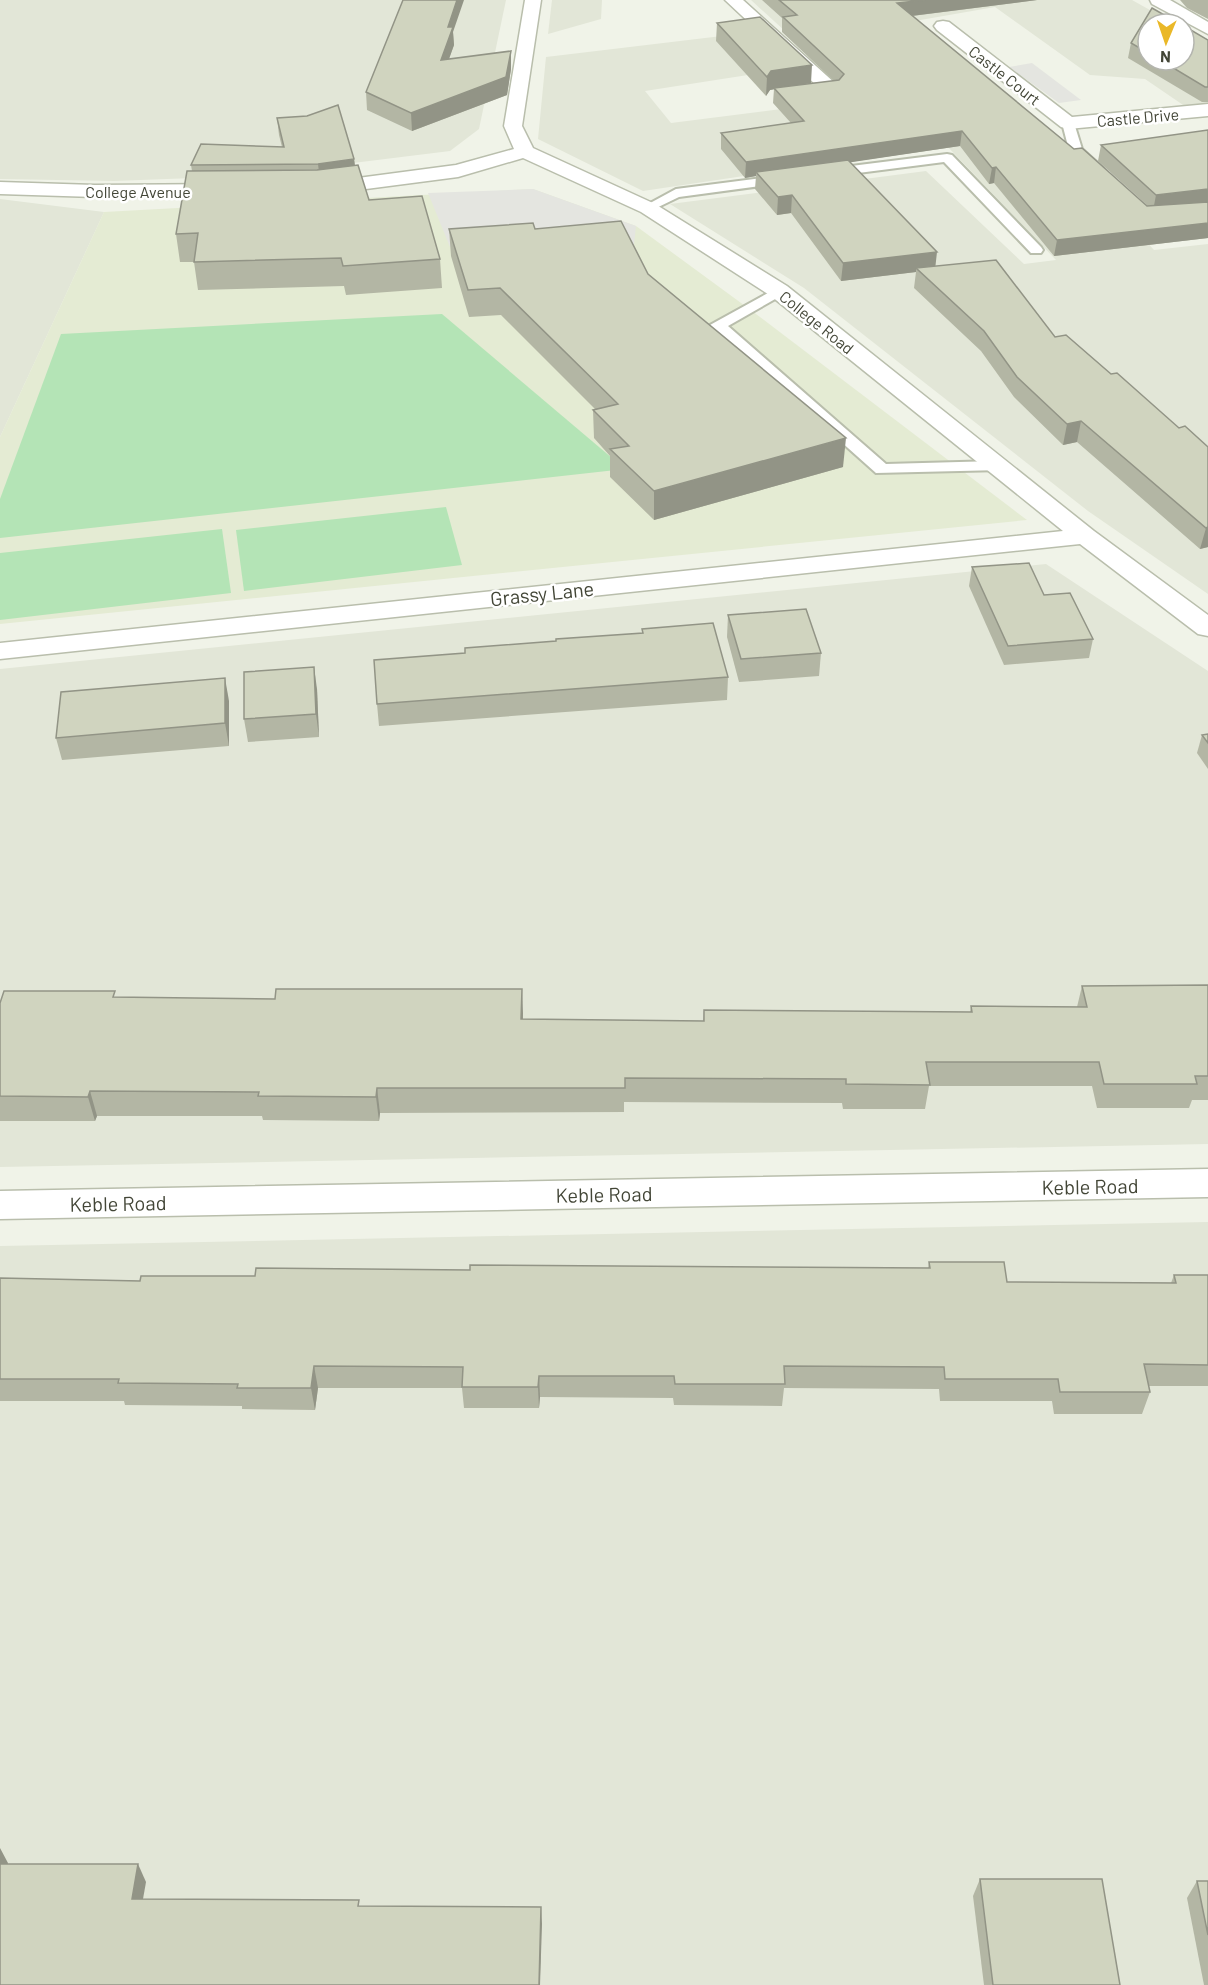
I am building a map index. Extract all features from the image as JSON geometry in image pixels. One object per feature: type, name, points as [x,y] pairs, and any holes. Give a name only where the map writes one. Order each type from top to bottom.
[{"type":"street","points":[[296,190],[320,189],[458,171],[525,152],[513,126],[533,0]]},
{"type":"street","points":[[733,0],[831,89],[777,96]]},
{"type":"street","points":[[1158,0],[1208,29]]},
{"type":"street","name":"Castle Court","points":[[943,26],[1068,123]]},
{"type":"street","name":"Castle Drive","points":[[1068,123],[1208,110]]},
{"type":"street","name":"College Road","points":[[525,152],[648,207],[779,291],[1084,536],[1208,628]]},
{"type":"street","name":"College Avenue","points":[[0,188],[95,191],[249,190]]},
{"type":"street","name":"Grassy Lane","points":[[0,651],[1084,536]]},
{"type":"street","name":"Keble Road","points":[[0,1205],[1208,1184]]},
{"type":"lane","points":[[1068,123],[1076,150],[1108,180]]},
{"type":"lane","points":[[648,207],[676,193],[947,158],[1036,250]]},
{"type":"lane","points":[[779,291],[718,324],[882,469],[996,466]]},
{"type":"shaded area","points":[[0,0],[506,0],[479,129],[450,151],[247,176],[114,181],[0,179]]},
{"type":"shaded area","points":[[552,0],[602,0],[601,19],[548,34]]},
{"type":"shaded area","points":[[751,0],[1132,0],[1154,12],[1136,12],[1136,72],[1196,72],[1196,51],[1208,42],[1208,107],[1189,109],[1145,79],[1090,75],[995,7],[909,22],[1054,140],[1154,250],[1208,244],[1208,594],[1088,511],[804,288],[670,204],[926,171],[1024,264],[1056,260],[947,146],[643,191],[538,139],[546,57],[747,33],[786,69],[645,91],[671,123],[859,99]]},
{"type":"shaded area","points":[[1032,63],[1081,100],[1059,103],[1009,67]]},
{"type":"shaded area","points":[[533,189],[636,226],[1027,520],[0,624],[0,437],[104,212]]},
{"type":"shaded area","points":[[533,189],[636,226],[634,245],[562,251],[450,247],[428,193]]},
{"type":"shaded area","points":[[0,199],[104,212],[0,437]]},
{"type":"shaded area","points":[[1046,564],[1208,671],[1208,1144],[0,1167],[0,669]]},
{"type":"shaded area","points":[[1208,1222],[1208,1985],[0,1985],[0,1246]]},
{"type":"green space","points":[[442,314],[625,469],[0,538],[0,499],[61,334]]},
{"type":"green space","points":[[446,507],[462,565],[244,591],[236,530]]},
{"type":"green space","points":[[222,529],[231,593],[0,620],[0,553]]},
{"type":"building","points":[[403,0],[457,0],[448,27],[453,27],[441,60],[511,51],[506,77],[411,113],[366,92]]},
{"type":"building","points":[[779,0],[925,0],[897,3],[1074,149],[1082,148],[1147,206],[1208,202],[1208,223],[1057,240],[996,167],[992,168],[962,131],[746,162],[721,133],[804,121],[774,88],[839,80],[844,74],[783,17],[797,15]]},
{"type":"building","points":[[760,17],[812,65],[771,71],[767,77],[717,23]]},
{"type":"building","points":[[1196,33],[1208,40],[1208,87],[1180,72],[1196,72]]},
{"type":"building","points":[[1136,35],[1136,46],[1131,43]]},
{"type":"building","points":[[338,105],[354,159],[318,164],[191,165],[201,144],[284,147],[277,118],[307,116]]},
{"type":"building","points":[[1208,130],[1208,189],[1156,195],[1101,145]]},
{"type":"building","points":[[848,160],[937,252],[843,263],[792,195],[778,197],[756,172]]},
{"type":"building","points":[[358,165],[369,200],[422,196],[440,259],[343,266],[341,258],[194,262],[198,233],[176,234],[187,171],[317,170]]},
{"type":"building","points":[[621,221],[648,274],[846,438],[654,491],[610,449],[629,446],[593,410],[618,404],[500,288],[468,290],[449,229],[533,223],[535,229]]},
{"type":"building","points":[[996,260],[1055,337],[1066,335],[1111,374],[1117,373],[1179,428],[1185,426],[1208,447],[1208,527],[1206,528],[1081,421],[1067,424],[1017,377],[984,331],[916,268]]},
{"type":"building","points":[[1029,563],[1044,595],[1070,593],[1093,639],[1008,646],[972,567]]},
{"type":"building","points":[[806,609],[821,653],[741,659],[728,615]]},
{"type":"building","points":[[713,623],[728,677],[377,704],[374,660],[465,653],[465,648],[643,633],[642,629]]},
{"type":"building","points":[[314,667],[316,714],[244,719],[244,672]]},
{"type":"building","points":[[225,678],[225,723],[56,738],[61,692]]},
{"type":"building","points":[[1208,734],[1208,743],[1202,735]]},
{"type":"building","points":[[1208,985],[1208,1076],[1195,1076],[1197,1084],[1104,1084],[1099,1062],[926,1062],[930,1085],[846,1084],[846,1079],[625,1078],[625,1088],[377,1088],[376,1097],[258,1096],[259,1092],[90,1091],[88,1097],[0,1096],[0,1003],[4,991],[115,991],[113,997],[275,999],[276,989],[522,989],[521,1019],[704,1021],[704,1010],[972,1012],[971,1006],[1087,1007],[1082,986]]},
{"type":"building","points":[[929,1262],[1004,1262],[1007,1282],[1176,1283],[1174,1275],[1208,1275],[1208,1365],[1144,1364],[1150,1392],[1060,1392],[1058,1379],[945,1379],[944,1367],[784,1366],[785,1384],[675,1384],[674,1376],[539,1376],[538,1387],[462,1387],[463,1367],[314,1366],[311,1388],[237,1388],[238,1384],[118,1383],[119,1379],[0,1379],[0,1278],[140,1281],[141,1276],[255,1276],[256,1268],[470,1270],[470,1265],[930,1268]]},
{"type":"building","points":[[0,1864],[138,1864],[132,1899],[359,1900],[358,1906],[541,1907],[539,1985],[0,1985]]},
{"type":"building","points":[[980,1879],[1102,1879],[1120,1985],[993,1985]]},
{"type":"building","points":[[1197,1881],[1208,1881],[1208,1935]]}]
